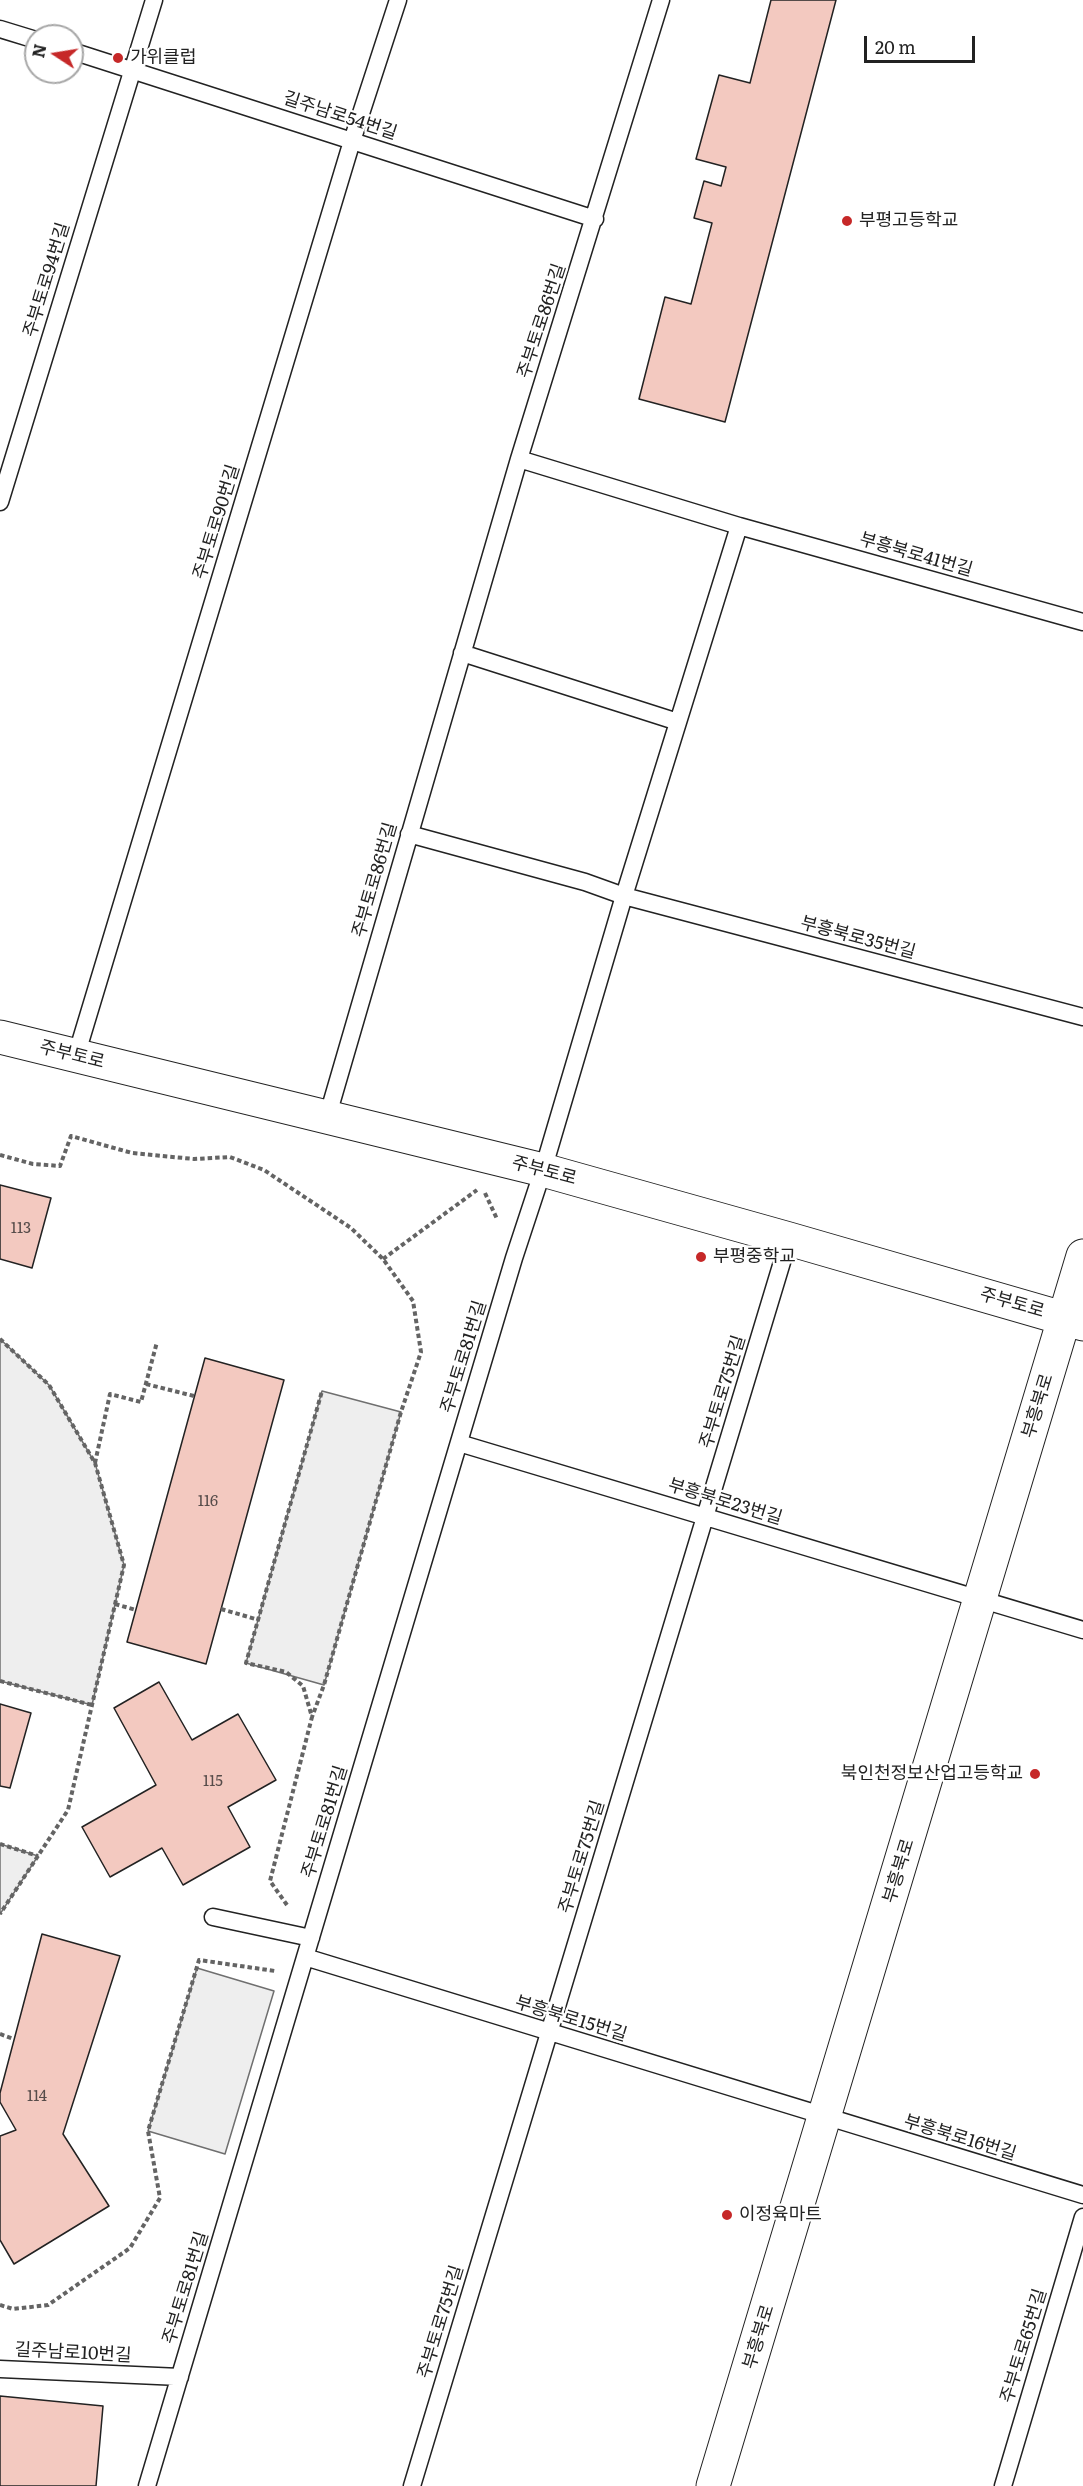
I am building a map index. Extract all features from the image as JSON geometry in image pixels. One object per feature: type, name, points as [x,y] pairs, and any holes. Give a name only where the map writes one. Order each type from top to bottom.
[{"type":"street","name":"주부토로","points":[[0,1037],[543,1170],[1073,1322]]},
{"type":"street","name":"부흥북로","points":[[713,2486],[980,1599],[1073,1322],[1083,1256]]},
{"type":"lane","name":"주부토로94번길","points":[[0,502],[154,0]]},
{"type":"lane","name":"주부토로90번길","points":[[76,1056],[352,141],[398,0]]},
{"type":"lane","name":"주부토로86번길","points":[[327,1118],[519,459],[661,0]]},
{"type":"lane","points":[[0,29],[24,36]]},
{"type":"lane","name":"길주남로54번길","points":[[84,55],[595,219]]},
{"type":"lane","name":"부흥북로41번길","points":[[519,459],[739,526],[1083,622]]},
{"type":"lane","points":[[624,896],[739,526]]},
{"type":"lane","points":[[462,653],[678,722]]},
{"type":"lane","name":"부흥북로35번길","points":[[409,834],[585,882],[624,896],[1083,1017]]},
{"type":"lane","name":"주부토로81번길","points":[[147,2486],[624,896]]},
{"type":"lane","name":"주부토로75번길","points":[[412,2486],[789,1239]]},
{"type":"lane","name":"부흥북로23번길","points":[[459,1443],[1083,1630]]},
{"type":"lane","points":[[213,1917],[311,1938]]},
{"type":"lane","name":"부흥북로15번길","points":[[305,1957],[825,2118]]},
{"type":"lane","name":"부흥북로16번길","points":[[825,2118],[1083,2195]]},
{"type":"lane","name":"주부토로65번길","points":[[1003,2486],[1083,2217]]},
{"type":"lane","name":"길주남로10번길","points":[[0,2369],[180,2377]]},
{"type":"path","points":[[0,1155],[33,1164],[60,1166],[70,1136],[132,1153],[194,1159],[230,1157],[264,1170],[351,1228],[383,1259],[413,1301],[422,1352],[400,1412],[324,1685],[312,1717],[270,1881],[311,1938]]},
{"type":"path","points":[[383,1259],[482,1187],[514,1258]]},
{"type":"path","points":[[0,1339],[49,1385],[94,1463],[124,1565],[68,1810],[0,1914]]},
{"type":"path","points":[[94,1463],[111,1394],[141,1402],[157,1342]]},
{"type":"path","points":[[146,1384],[194,1396]]},
{"type":"path","points":[[312,1717],[303,1686],[286,1672],[246,1663],[322,1391]]},
{"type":"path","points":[[115,1604],[136,1610]]},
{"type":"path","points":[[221,1609],[259,1620]]},
{"type":"path","points":[[0,1681],[92,1706]]},
{"type":"path","points":[[0,1844],[38,1856]]},
{"type":"path","points":[[0,2306],[14,2308],[48,2305],[130,2248],[160,2198],[148,2131],[199,1960],[300,1975]]},
{"type":"path","points":[[0,2034],[14,2039]]},
{"type":"shaded area","points":[[0,1339],[49,1385],[95,1463],[124,1565],[92,1705],[0,1681]]},
{"type":"shaded area","points":[[322,1391],[401,1412],[324,1685],[246,1663]]},
{"type":"shaded area","points":[[0,1844],[38,1856],[0,1914]]},
{"type":"shaded area","points":[[197,1968],[274,1991],[225,2154],[148,2131]]},
{"type":"building","points":[[771,0],[836,0],[725,422],[639,399],[665,297],[691,304],[712,223],[694,218],[704,181],[721,186],[726,167],[696,159],[719,75],[750,83]]},
{"type":"building","points":[[0,1185],[51,1198],[32,1268],[0,1259]]},
{"type":"building","points":[[205,1358],[284,1380],[206,1664],[127,1642]]},
{"type":"building","points":[[159,1682],[192,1740],[238,1714],[276,1780],[228,1807],[250,1847],[183,1885],[162,1848],[110,1877],[82,1827],[156,1785],[114,1708]]},
{"type":"building","points":[[0,1704],[31,1713],[10,1788],[0,1786]]},
{"type":"building","points":[[42,1934],[120,1956],[63,2134],[109,2206],[14,2264],[0,2240],[0,2136],[16,2130],[0,2102],[0,2093]]},
{"type":"building","points":[[0,2396],[103,2406],[96,2486],[0,2486]]},
{"type":"place","name":"가위클럽","points":[[118,58]]},
{"type":"place","name":"부평고등학교","points":[[847,221]]},
{"type":"place","name":"부평중학교","points":[[701,1257]]},
{"type":"place","name":"북인천정보산업고등학교","points":[[1035,1774]]},
{"type":"place","name":"이정육마트","points":[[727,2215]]}]
